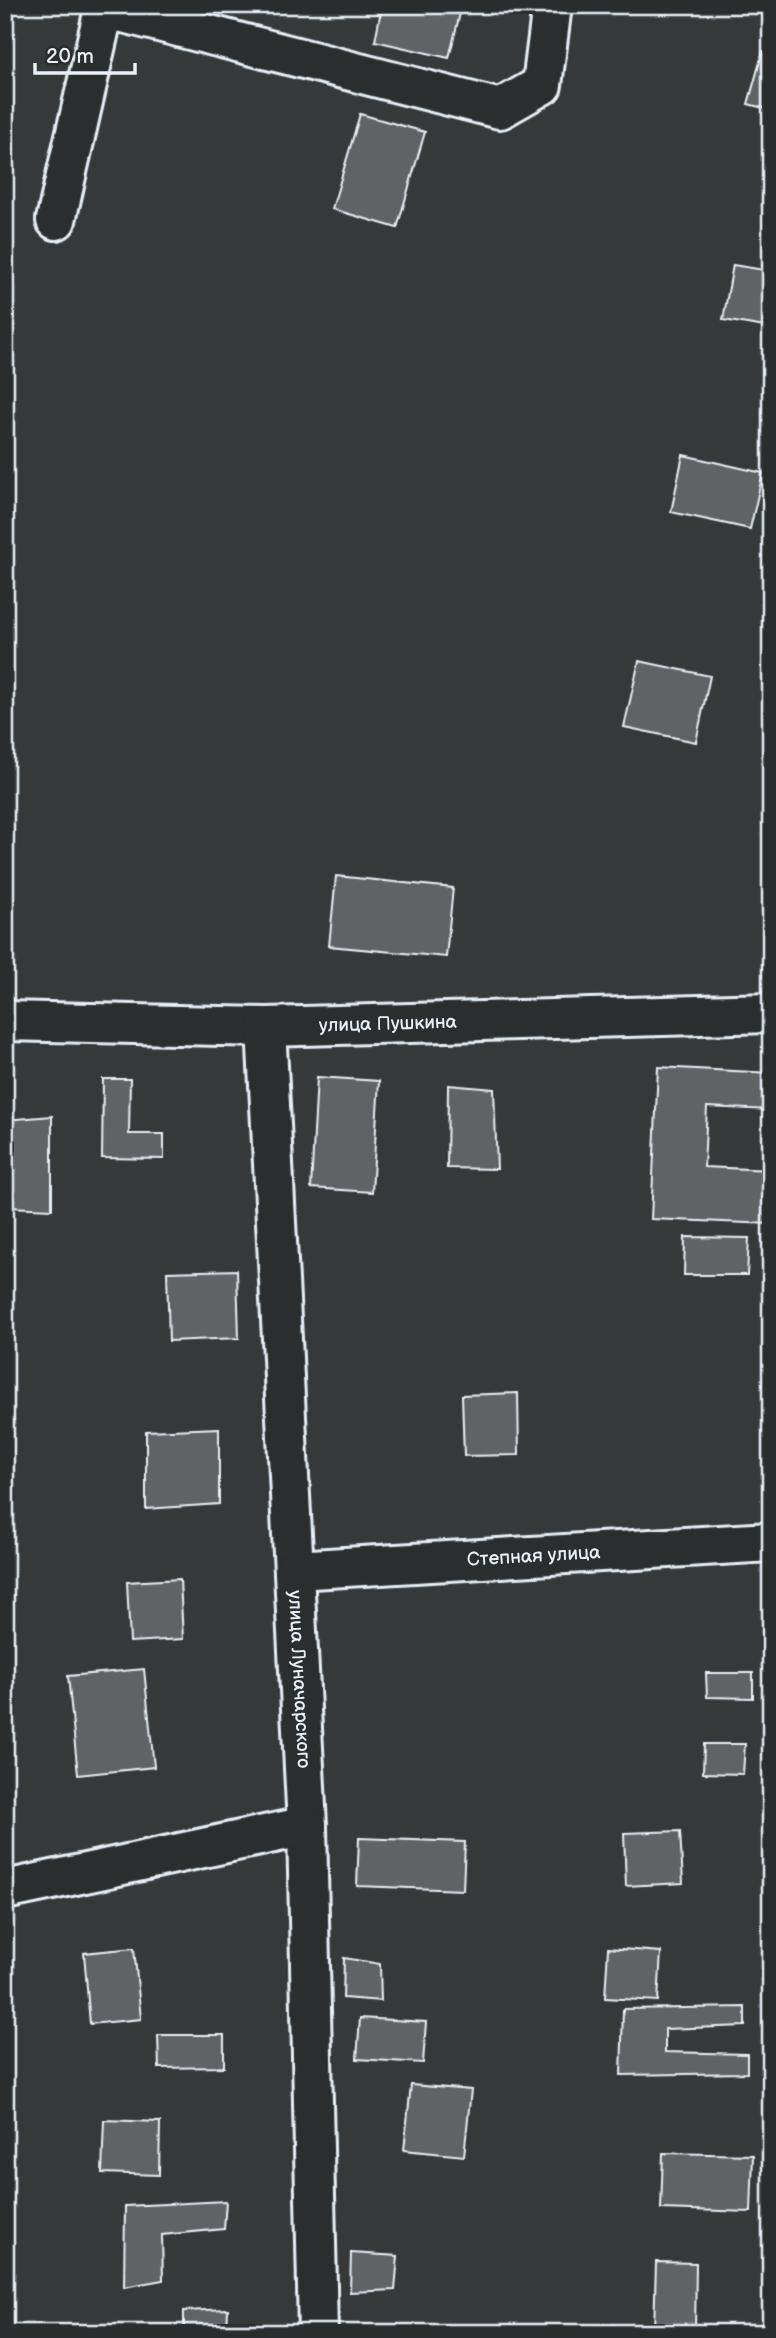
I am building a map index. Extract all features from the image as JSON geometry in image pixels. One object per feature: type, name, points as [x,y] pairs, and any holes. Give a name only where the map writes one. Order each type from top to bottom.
[{"type":"street","points":[[56,220],[105,7],[500,109],[542,85],[552,5]]},
{"type":"street","name":"улица Пушкина","points":[[5,1021],[266,1027],[771,1013]]},
{"type":"street","name":"улица Луначарского","points":[[266,1027],[307,1826],[318,2333]]},
{"type":"street","name":"Степная улица","points":[[294,1570],[771,1542]]},
{"type":"street","points":[[5,1890],[307,1826]]},
{"type":"building","points":[[382,5],[462,5],[449,58],[375,41]]},
{"type":"building","points":[[763,51],[771,53],[771,110],[748,104]]},
{"type":"building","points":[[360,114],[425,132],[397,228],[332,209]]},
{"type":"building","points":[[733,265],[771,271],[771,328],[723,320]]},
{"type":"building","points":[[683,455],[763,473],[750,529],[671,512]]},
{"type":"building","points":[[639,661],[710,676],[696,742],[624,727]]},
{"type":"building","points":[[336,876],[453,888],[446,957],[329,946]]},
{"type":"building","points":[[658,1067],[771,1073],[771,1110],[707,1107],[704,1167],[771,1170],[771,1224],[651,1219]]},
{"type":"building","points":[[317,1077],[379,1081],[372,1192],[311,1188]]},
{"type":"building","points":[[103,1079],[130,1079],[129,1134],[164,1134],[164,1159],[102,1158]]},
{"type":"building","points":[[448,1085],[494,1089],[497,1169],[447,1168]]},
{"type":"building","points":[[52,1116],[52,1209],[8,1207],[5,1120]]},
{"type":"building","points":[[685,1237],[749,1238],[747,1275],[684,1275]]},
{"type":"building","points":[[237,1270],[239,1338],[169,1341],[167,1272]]},
{"type":"building","points":[[518,1393],[519,1455],[464,1456],[462,1395]]},
{"type":"building","points":[[219,1428],[219,1504],[146,1509],[146,1431]]},
{"type":"building","points":[[180,1579],[183,1639],[130,1642],[127,1582]]},
{"type":"building","points":[[144,1669],[154,1767],[78,1775],[68,1676]]},
{"type":"building","points":[[706,1673],[753,1673],[753,1698],[707,1697]]},
{"type":"building","points":[[704,1744],[745,1744],[743,1774],[703,1773]]},
{"type":"building","points":[[680,1831],[683,1883],[626,1886],[624,1833]]},
{"type":"building","points":[[359,1838],[465,1842],[463,1890],[357,1886]]},
{"type":"building","points":[[134,1948],[141,2019],[90,2024],[84,1953]]},
{"type":"building","points":[[608,1948],[661,1952],[658,2001],[605,1998]]},
{"type":"building","points":[[344,1958],[380,1964],[381,2001],[343,1998]]},
{"type":"building","points":[[745,2007],[745,2026],[665,2029],[665,2052],[747,2054],[747,2073],[621,2075],[623,2009]]},
{"type":"building","points":[[360,2018],[426,2022],[423,2063],[357,2059]]},
{"type":"building","points":[[158,2035],[224,2035],[224,2067],[159,2068]]},
{"type":"building","points":[[411,2085],[471,2090],[464,2156],[404,2150]]},
{"type":"building","points":[[104,2120],[160,2122],[159,2175],[102,2173]]},
{"type":"building","points":[[663,2153],[753,2155],[751,2212],[661,2209]]},
{"type":"building","points":[[226,2201],[224,2229],[162,2235],[163,2280],[124,2287],[125,2206]]},
{"type":"building","points":[[351,2253],[398,2256],[395,2290],[350,2292]]},
{"type":"building","points":[[656,2262],[696,2263],[695,2332],[654,2331]]},
{"type":"building","points":[[228,2309],[227,2333],[184,2333],[184,2311]]}]
